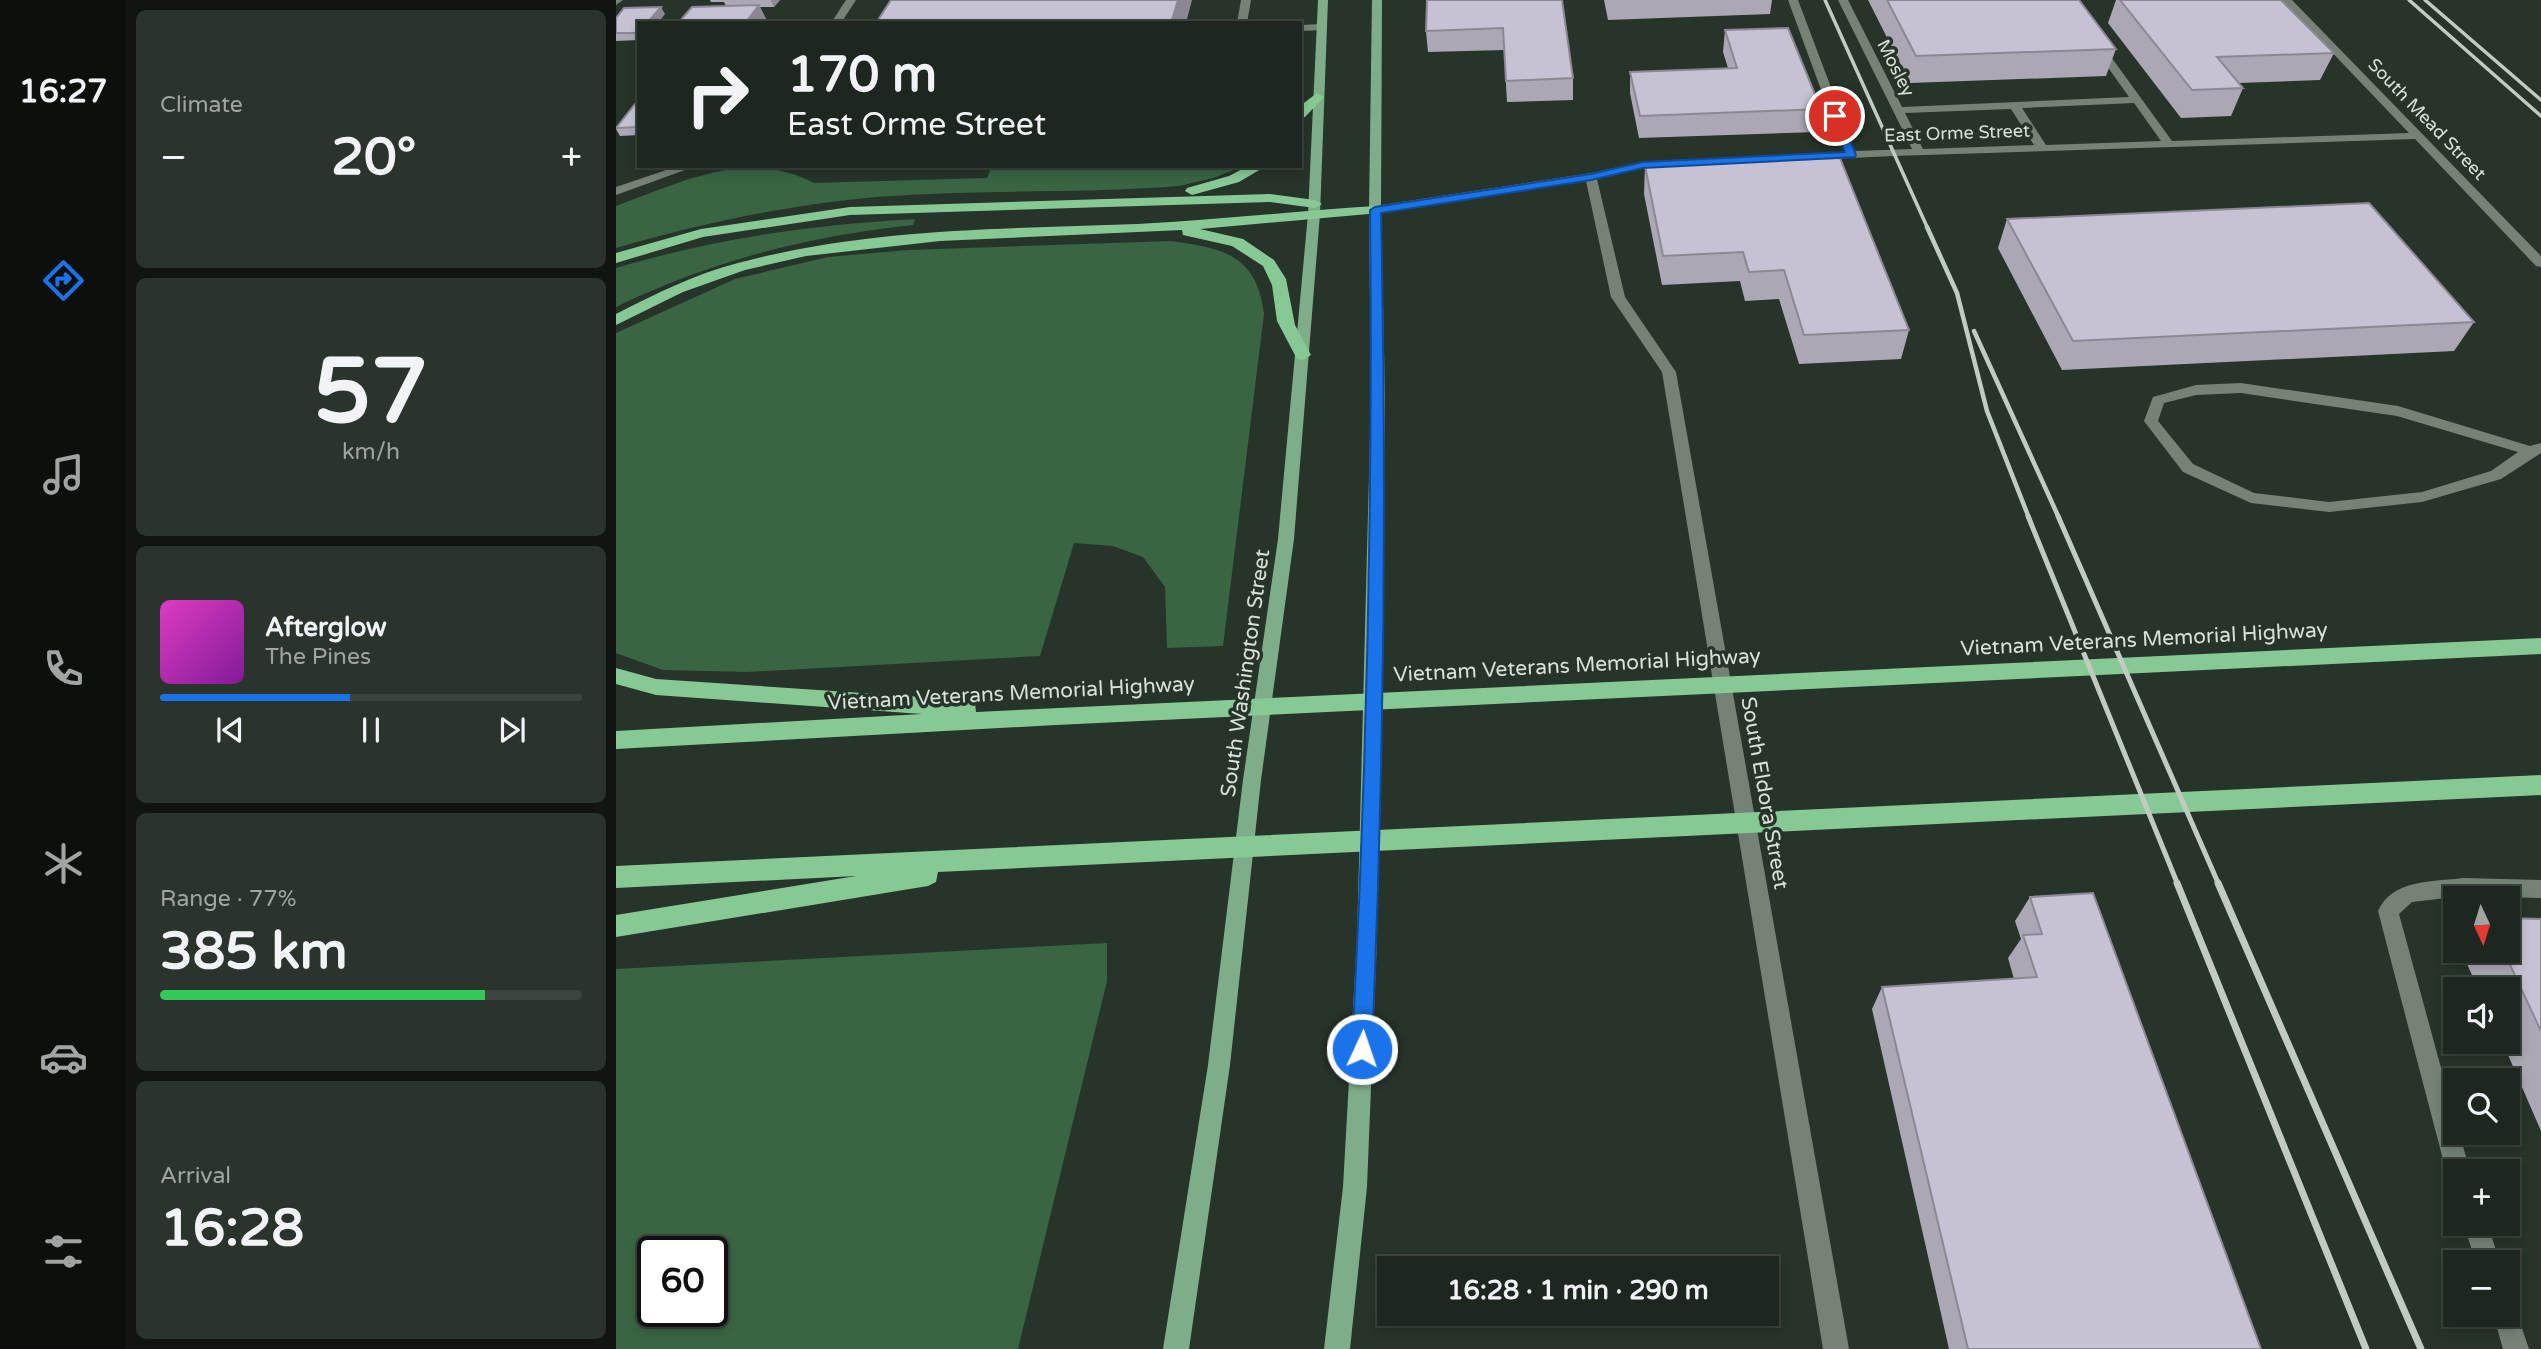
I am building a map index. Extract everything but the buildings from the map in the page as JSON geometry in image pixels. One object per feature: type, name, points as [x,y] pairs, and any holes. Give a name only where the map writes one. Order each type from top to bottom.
[{"type":"highway","points":[[1302,112],[1317,97]]},
{"type":"highway","points":[[1149,201],[1208,188],[1255,168]]},
{"type":"highway","points":[[616,258],[701,233],[850,211],[1270,198],[1314,209]]},
{"type":"highway","points":[[616,320],[653,299],[721,272],[840,244],[912,237],[1144,228],[1314,209],[1375,210]]},
{"type":"highway","points":[[1144,228],[1230,239],[1258,253],[1275,272],[1282,294],[1285,321],[1303,355]]},
{"type":"highway","name":"Vietnam Veterans Memorial Highway","points":[[616,740],[1056,716],[2541,646]]},
{"type":"highway","points":[[616,676],[656,687],[1056,716]]},
{"type":"highway","points":[[616,877],[2541,785]]},
{"type":"highway","points":[[616,926],[1022,859]]},
{"type":"main road","name":"South Washington Street","points":[[1176,1349],[1219,1065],[1252,780],[1286,539],[1314,209],[1323,0]]},
{"type":"main road","points":[[1337,1349],[1355,1187],[1367,938],[1378,398],[1375,210],[1377,0]]},
{"type":"street","points":[[837,21],[851,0]]},
{"type":"street","points":[[1242,21],[1246,0]]},
{"type":"street","points":[[1793,0],[1851,155]]},
{"type":"street","name":"Mosley","points":[[1843,0],[1919,152]]},
{"type":"street","name":"South Mead Street","points":[[2287,0],[2541,263]]},
{"type":"street","points":[[1302,28],[1321,27]]},
{"type":"street","points":[[2088,33],[2169,144]]},
{"type":"street","points":[[1898,110],[2137,100]]},
{"type":"street","points":[[2014,105],[2042,148]]},
{"type":"street","name":"East Orme Street","points":[[1375,210],[1591,177],[1643,165],[1919,152],[2418,136]]},
{"type":"street","points":[[616,191],[684,168]]},
{"type":"street","name":"South Eldora Street","points":[[1591,177],[1618,298],[1669,372],[1836,1349]]},
{"type":"street","points":[[2241,388],[2398,411],[2536,450],[2496,475],[2422,497],[2329,507],[2251,498],[2188,468],[2151,421],[2158,400],[2196,390],[2241,388]]},
{"type":"street","points":[[2455,1159],[2388,911],[2407,894],[2463,887],[2541,888]]},
{"type":"street","points":[[2509,1327],[2516,1349]]},
{"type":"green space","points":[[764,168],[789,173],[814,183],[987,178],[991,168],[1239,168],[1213,178],[1179,186],[952,193],[843,200],[745,216],[616,248],[616,206],[714,172]]},
{"type":"green space","points":[[915,219],[913,225],[836,236],[761,253],[687,276],[616,307],[616,268],[764,234]]},
{"type":"green space","points":[[1171,241],[1206,247],[1234,258],[1254,279],[1264,314],[1223,646],[1167,648],[1165,587],[1143,557],[1113,546],[1074,543],[1040,656],[747,672],[663,670],[616,653],[616,333],[735,279],[828,257],[908,250]]},
{"type":"green space","points":[[1107,943],[1107,981],[1018,1349],[616,1349],[616,969]]},
{"type":"railway","points":[[1825,0],[1928,229]]},
{"type":"railway","points":[[2409,0],[2541,116]]},
{"type":"railway","points":[[2425,0],[2541,100]]},
{"type":"railway","points":[[1927,227],[1957,293],[1987,411],[2029,518]]},
{"type":"railway","points":[[1974,331],[2059,518]]},
{"type":"railway","points":[[2028,516],[2178,885]]},
{"type":"railway","points":[[2058,516],[2219,885]]},
{"type":"railway","points":[[2177,883],[2366,1349]]},
{"type":"railway","points":[[2218,883],[2421,1349]]},
{"type":"route","points":[[1362,1049],[1367,938],[1378,398],[1375,210],[1591,177],[1643,165],[1851,155],[1835,116]]}]
